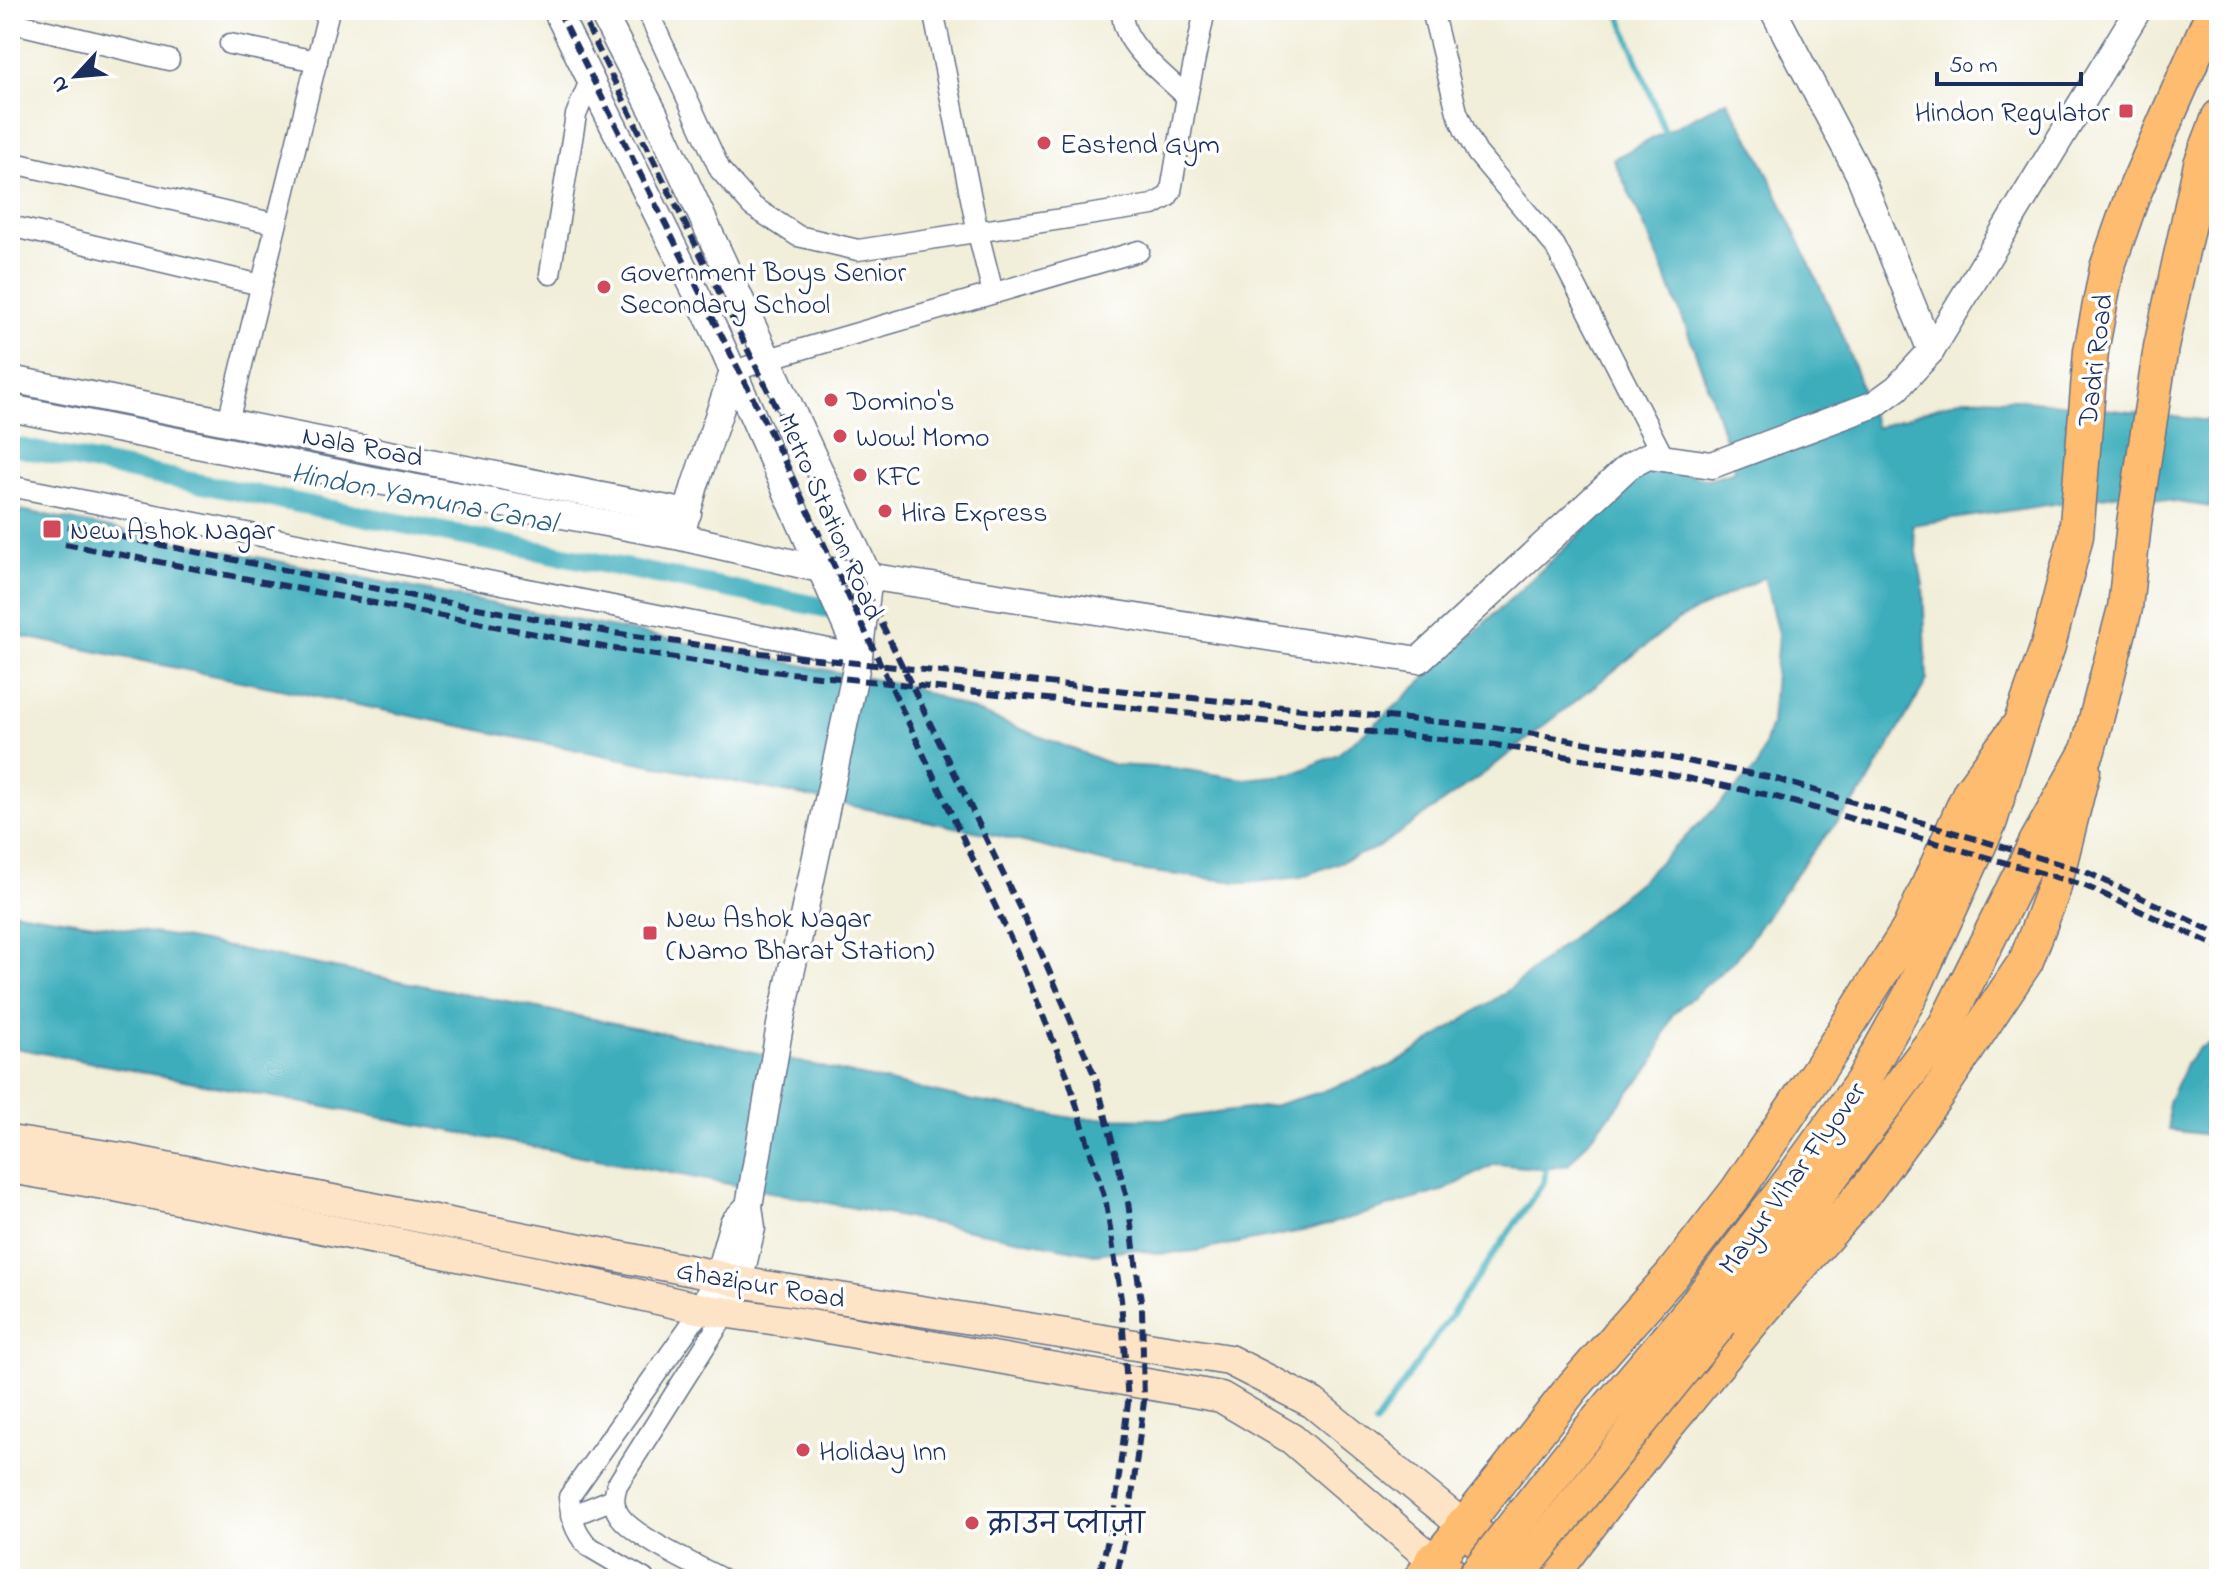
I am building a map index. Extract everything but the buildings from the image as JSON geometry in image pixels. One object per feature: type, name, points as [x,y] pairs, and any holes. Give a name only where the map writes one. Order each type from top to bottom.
[{"type":"highway","points":[[1464,1526],[1528,1579]]},
{"type":"main road","name":"Dadri Road","points":[[2021,722],[2048,646],[2076,536],[2091,351],[2107,268],[2132,197],[2214,10]]},
{"type":"main road","points":[[1548,1579],[1651,1445],[1868,1188],[1938,1093],[2026,961],[2053,890],[2125,608],[2134,523],[2161,347],[2201,164],[2219,117]]},
{"type":"main road","points":[[1436,1573],[1464,1526],[1572,1388],[1671,1276],[1737,1191],[1909,929],[1970,792],[2021,722]]},
{"type":"main road","name":"Mayur Vihar Flyover","points":[[1472,1579],[1582,1439],[1695,1306],[1862,1082],[1910,996],[1990,821],[2021,722]]},
{"type":"main road","name":"Mayur Vihar Flyover","points":[[1514,1579],[1730,1310],[1945,1026],[2036,843],[2088,750]]},
{"type":"main road","name":"Ghazipur Road","points":[[10,1141],[120,1158],[731,1272],[1229,1360],[1313,1403],[1464,1526]]},
{"type":"main road","name":"Ghazipur Road","points":[[10,1168],[115,1186],[546,1273],[714,1311],[815,1325],[1221,1397],[1292,1439],[1436,1573]]},
{"type":"main road","points":[[1572,1388],[1566,1409],[1569,1425],[1577,1441],[1589,1453],[1621,1459],[1651,1445]]},
{"type":"street","points":[[228,422],[329,10]]},
{"type":"street","name":"Metro Station Road","points":[[556,10],[752,413],[857,662]]},
{"type":"street","name":"Metro Station Road","points":[[601,10],[654,113],[869,577],[857,662]]},
{"type":"street","points":[[647,10],[720,170],[752,206],[798,236],[858,250],[1153,205],[1160,201],[1171,191],[1205,10]]},
{"type":"street","points":[[933,10],[993,293]]},
{"type":"street","points":[[1123,10],[1121,19],[1127,38],[1187,97]]},
{"type":"street","points":[[1432,10],[1457,112],[1465,131],[1477,153],[1555,246],[1664,458]]},
{"type":"street","points":[[1773,10],[1859,174],[1931,351]]},
{"type":"street","points":[[1139,251],[768,359],[733,372],[684,525],[820,569],[1419,660],[1629,466],[1648,456],[1712,465],[1875,404],[1897,388],[1931,351],[2138,10]]},
{"type":"street","points":[[10,22],[169,60]]},
{"type":"street","points":[[230,44],[317,61]]},
{"type":"street","points":[[550,274],[576,115],[591,78]]},
{"type":"street","points":[[10,162],[276,224]]},
{"type":"street","points":[[10,226],[261,285]]},
{"type":"street","name":"Nala Road","points":[[10,379],[228,422],[684,525]]},
{"type":"street","name":"Metro Station Road","points":[[752,413],[786,396]]},
{"type":"street","name":"Nala Road","points":[[10,408],[191,444],[684,525]]},
{"type":"street","points":[[191,444],[196,416]]},
{"type":"street","points":[[10,486],[857,662],[780,1025],[749,1206],[733,1223],[731,1272],[714,1311],[617,1485],[613,1499],[619,1516],[641,1536],[722,1579]]},
{"type":"street","points":[[644,1579],[588,1546],[576,1531],[569,1497],[714,1311]]},
{"type":"street","points":[[571,1516],[613,1499]]},
{"type":"water","points":[[1727,100],[1759,155],[1843,336],[1876,428],[1964,398],[2016,399],[2219,422],[2219,508],[2122,494],[1912,525],[1923,585],[1927,680],[1864,790],[1812,852],[1737,958],[1672,1015],[1653,1064],[1568,1165],[1546,1169],[1495,1164],[1445,1190],[1313,1229],[1196,1251],[1162,1254],[1131,1249],[1095,1254],[10,1047],[10,911],[172,936],[705,1041],[969,1100],[1073,1118],[1167,1119],[1272,1106],[1321,1092],[1395,1064],[1506,992],[1642,879],[1757,768],[1771,724],[1778,634],[1764,577],[1678,620],[1486,772],[1379,847],[1301,877],[1246,883],[1136,870],[999,836],[10,634],[10,508],[912,687],[1114,765],[1174,768],[1245,779],[1293,774],[1338,754],[1386,715],[1610,506],[1650,464],[1708,479],[1735,471],[1680,313],[1613,159]]},
{"type":"water","points":[[2219,1039],[2219,1136],[2169,1130],[2168,1102],[2186,1064],[2199,1048]]},
{"type":"waterway","points":[[1618,10],[1667,137]]},
{"type":"waterway","name":"Hindon Yamuna Canal","points":[[10,446],[827,608]]},
{"type":"waterway","points":[[1375,1424],[1544,1182],[1547,1161]]},
{"type":"railway","points":[[558,10],[784,460],[1017,952],[1068,1077],[1106,1203],[1121,1299],[1128,1403],[1114,1516],[1098,1579]]},
{"type":"railway","points":[[579,10],[801,457],[1040,950],[1096,1079],[1128,1202],[1142,1309],[1144,1401],[1129,1520],[1116,1579]]},
{"type":"railway","points":[[68,526],[417,597],[614,633],[741,651],[1492,727],[1636,751],[1773,778],[2086,872],[2219,934]]},
{"type":"railway","points":[[65,544],[609,648],[741,668],[1489,744],[1632,767],[1769,795],[2083,885],[2219,947]]},
{"type":"place","name":"Hindon Regulator","points":[[2126,111]]},
{"type":"place","name":"Eastend Gym","points":[[1044,143]]},
{"type":"place","name":"Government Boys Senior Secondary School","points":[[604,287]]},
{"type":"place","name":"Domino's","points":[[831,400]]},
{"type":"place","name":"Wow! Momo","points":[[840,436]]},
{"type":"place","name":"KFC","points":[[860,475]]},
{"type":"place","name":"Hira Express","points":[[885,511]]},
{"type":"place","name":"New Ashok Nagar","points":[[52,529]]},
{"type":"place","name":"New Ashok Nagar (Namo Bharat Station)","points":[[650,933]]},
{"type":"place","name":"Holiday Inn","points":[[803,1450]]},
{"type":"place","name":"क्राउन प्लाज़ा","points":[[972,1523]]}]
